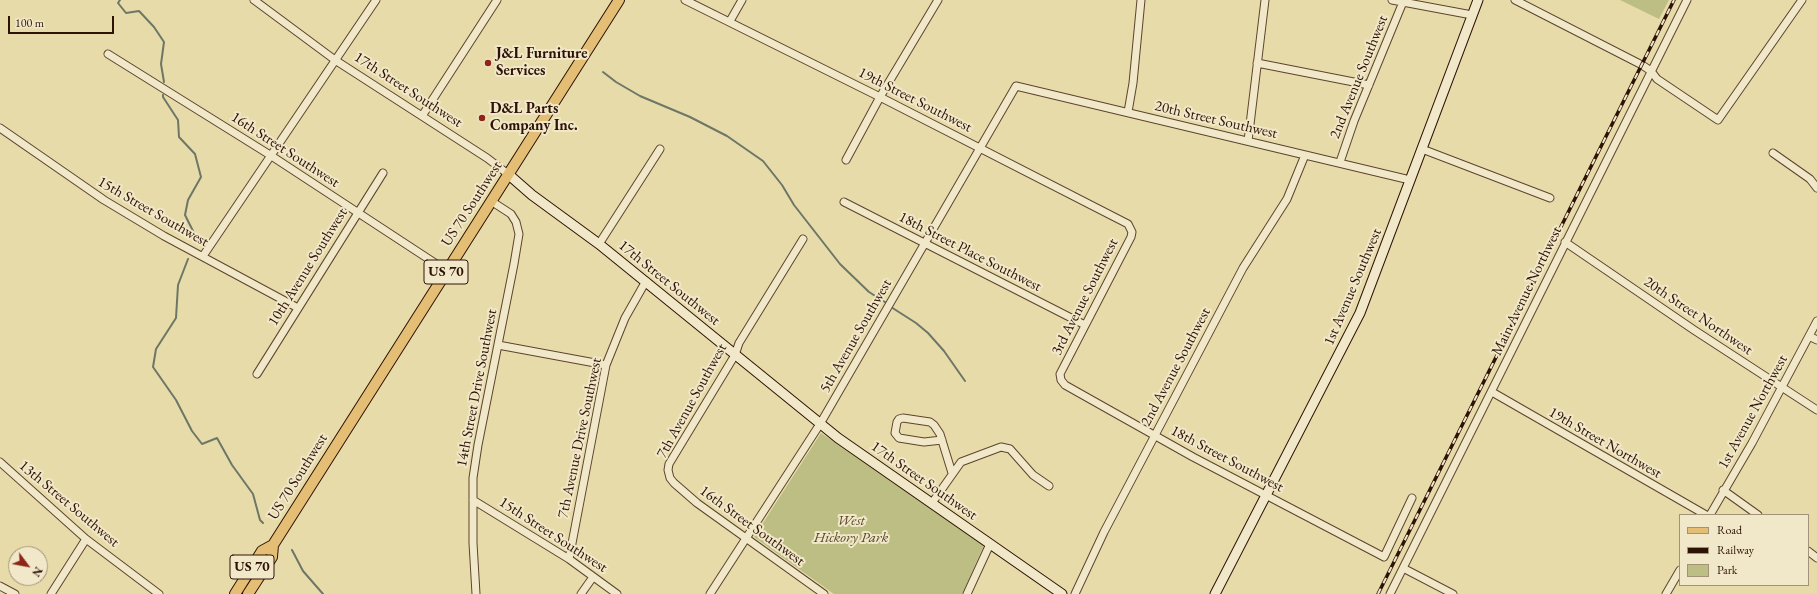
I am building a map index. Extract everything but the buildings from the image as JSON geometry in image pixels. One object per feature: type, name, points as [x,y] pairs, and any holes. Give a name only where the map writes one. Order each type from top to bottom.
[{"type":"main road","name":"US 70 Southwest","points":[[248,594],[272,557],[273,545],[619,0]]},
{"type":"main road","name":"US 70 Southwest","points":[[235,594],[262,551],[273,545]]},
{"type":"street","name":"17th Street Southwest","points":[[254,0],[335,60],[487,158],[532,195],[599,244],[820,424],[1062,594]]},
{"type":"street","points":[[203,256],[376,0]]},
{"type":"street","points":[[422,116],[497,0]]},
{"type":"street","name":"19th Street Southwest","points":[[685,0],[980,148],[1128,224],[1130,227]]},
{"type":"street","points":[[730,22],[742,0]]},
{"type":"street","points":[[846,160],[880,97],[938,0]]},
{"type":"street","points":[[1128,112],[1133,83],[1141,0]]},
{"type":"street","points":[[1248,141],[1265,0]]},
{"type":"street","points":[[1392,0],[1472,15]]},
{"type":"street","name":"1st Avenue Southwest","points":[[1215,594],[1360,313],[1478,0]]},
{"type":"street","points":[[1515,0],[1642,65],[1652,71],[1657,78],[1718,120],[1802,0]]},
{"type":"street","name":"Main Avenue Northwest","points":[[1390,594],[1687,0]]},
{"type":"street","name":"2nd Avenue Southwest","points":[[1340,162],[1369,84],[1403,2]]},
{"type":"street","name":"16th Street Southwest","points":[[108,54],[270,155],[447,271]]},
{"type":"street","points":[[1258,63],[1369,84]]},
{"type":"street","name":"20th Street Southwest","points":[[1016,86],[1340,162],[1410,180]]},
{"type":"street","name":"5th Avenue Southwest","points":[[710,594],[820,424],[1016,86]]},
{"type":"street","name":"15th Street Southwest","points":[[0,128],[104,200],[164,236],[298,308]]},
{"type":"street","points":[[599,244],[660,149]]},
{"type":"street","points":[[1422,149],[1550,198]]},
{"type":"street","points":[[1772,153],[1810,179],[1817,188]]},
{"type":"street","name":"2nd Avenue Southwest","points":[[1075,594],[1104,532],[1243,268],[1287,199],[1305,155]]},
{"type":"street","name":"10th Avenue Southwest","points":[[257,374],[383,173]]},
{"type":"street","name":"14th Street Drive Southwest","points":[[476,594],[473,543],[473,478],[478,445],[519,234],[516,222],[511,214],[492,201]]},
{"type":"street","name":"18th Street Place Southwest","points":[[844,202],[1085,325]]},
{"type":"street","name":"3rd Avenue Southwest","points":[[1060,380],[1060,374],[1131,237],[1130,227]]},
{"type":"street","name":"7th Avenue Southwest","points":[[668,474],[669,464],[735,355],[739,343],[803,239]]},
{"type":"street","name":"20th Street Northwest","points":[[1565,242],[1781,388],[1817,410]]},
{"type":"street","name":"7th Avenue Drive Southwest","points":[[569,559],[606,365],[625,318],[646,282]]},
{"type":"street","name":"1st Avenue Northwest","points":[[1711,514],[1817,321]]},
{"type":"street","points":[[1809,336],[1817,340]]},
{"type":"street","points":[[498,345],[606,365]]},
{"type":"street","name":"18th Street Southwest","points":[[1060,380],[1065,385],[1154,435],[1384,557],[1412,498]]},
{"type":"street","name":"19th Street Northwest","points":[[1492,392],[1704,514]]},
{"type":"street","points":[[942,440],[924,442],[899,438],[895,433],[897,422],[899,419],[903,418],[930,422],[938,429],[942,440],[952,472]]},
{"type":"street","points":[[932,503],[952,472],[961,462],[966,458],[1001,447],[1005,447],[1014,453],[1033,475],[1049,486]]},
{"type":"street","name":"13th Street Southwest","points":[[0,462],[86,539],[159,594]]},
{"type":"street","name":"16th Street Southwest","points":[[668,474],[674,483],[697,503],[824,594]]},
{"type":"street","points":[[1723,490],[1757,514]]},
{"type":"street","name":"15th Street Southwest","points":[[473,500],[569,559],[617,594]]},
{"type":"street","points":[[51,594],[86,539]]},
{"type":"street","points":[[967,594],[990,544]]},
{"type":"street","points":[[1809,552],[1817,558]]},
{"type":"street","points":[[1403,568],[1453,594]]},
{"type":"street","points":[[1666,594],[1679,572]]},
{"type":"street","points":[[581,594],[593,577]]},
{"type":"street","points":[[0,586],[15,594]]},
{"type":"green space","points":[[1620,0],[1669,0],[1659,19]]},
{"type":"green space","name":"West Hickory Park","points":[[821,433],[984,545],[962,594],[834,594],[754,537]]},
{"type":"waterway","points":[[120,0],[118,3],[126,13],[139,11],[154,27],[164,42],[161,64],[164,82]]},
{"type":"waterway","points":[[603,72],[616,82],[640,96],[690,117],[727,136],[763,161],[782,185],[794,205],[840,264],[869,292],[888,304]]},
{"type":"waterway","points":[[163,95],[178,120],[179,137],[195,154],[201,177],[188,200],[185,215],[195,235],[194,240]]},
{"type":"waterway","points":[[188,259],[178,285],[176,318],[156,349],[153,367],[176,400],[192,431],[202,444],[217,438],[232,465],[253,494],[260,520],[263,523]]},
{"type":"waterway","points":[[891,307],[916,323],[928,333],[944,351],[965,381]]},
{"type":"waterway","points":[[292,550],[303,571],[323,594]]},
{"type":"railway","points":[[1378,594],[1674,0]]},
{"type":"place","name":"J&L Furniture Services","points":[[488,63]]},
{"type":"place","name":"D&L Parts Company Inc.","points":[[482,118]]}]
